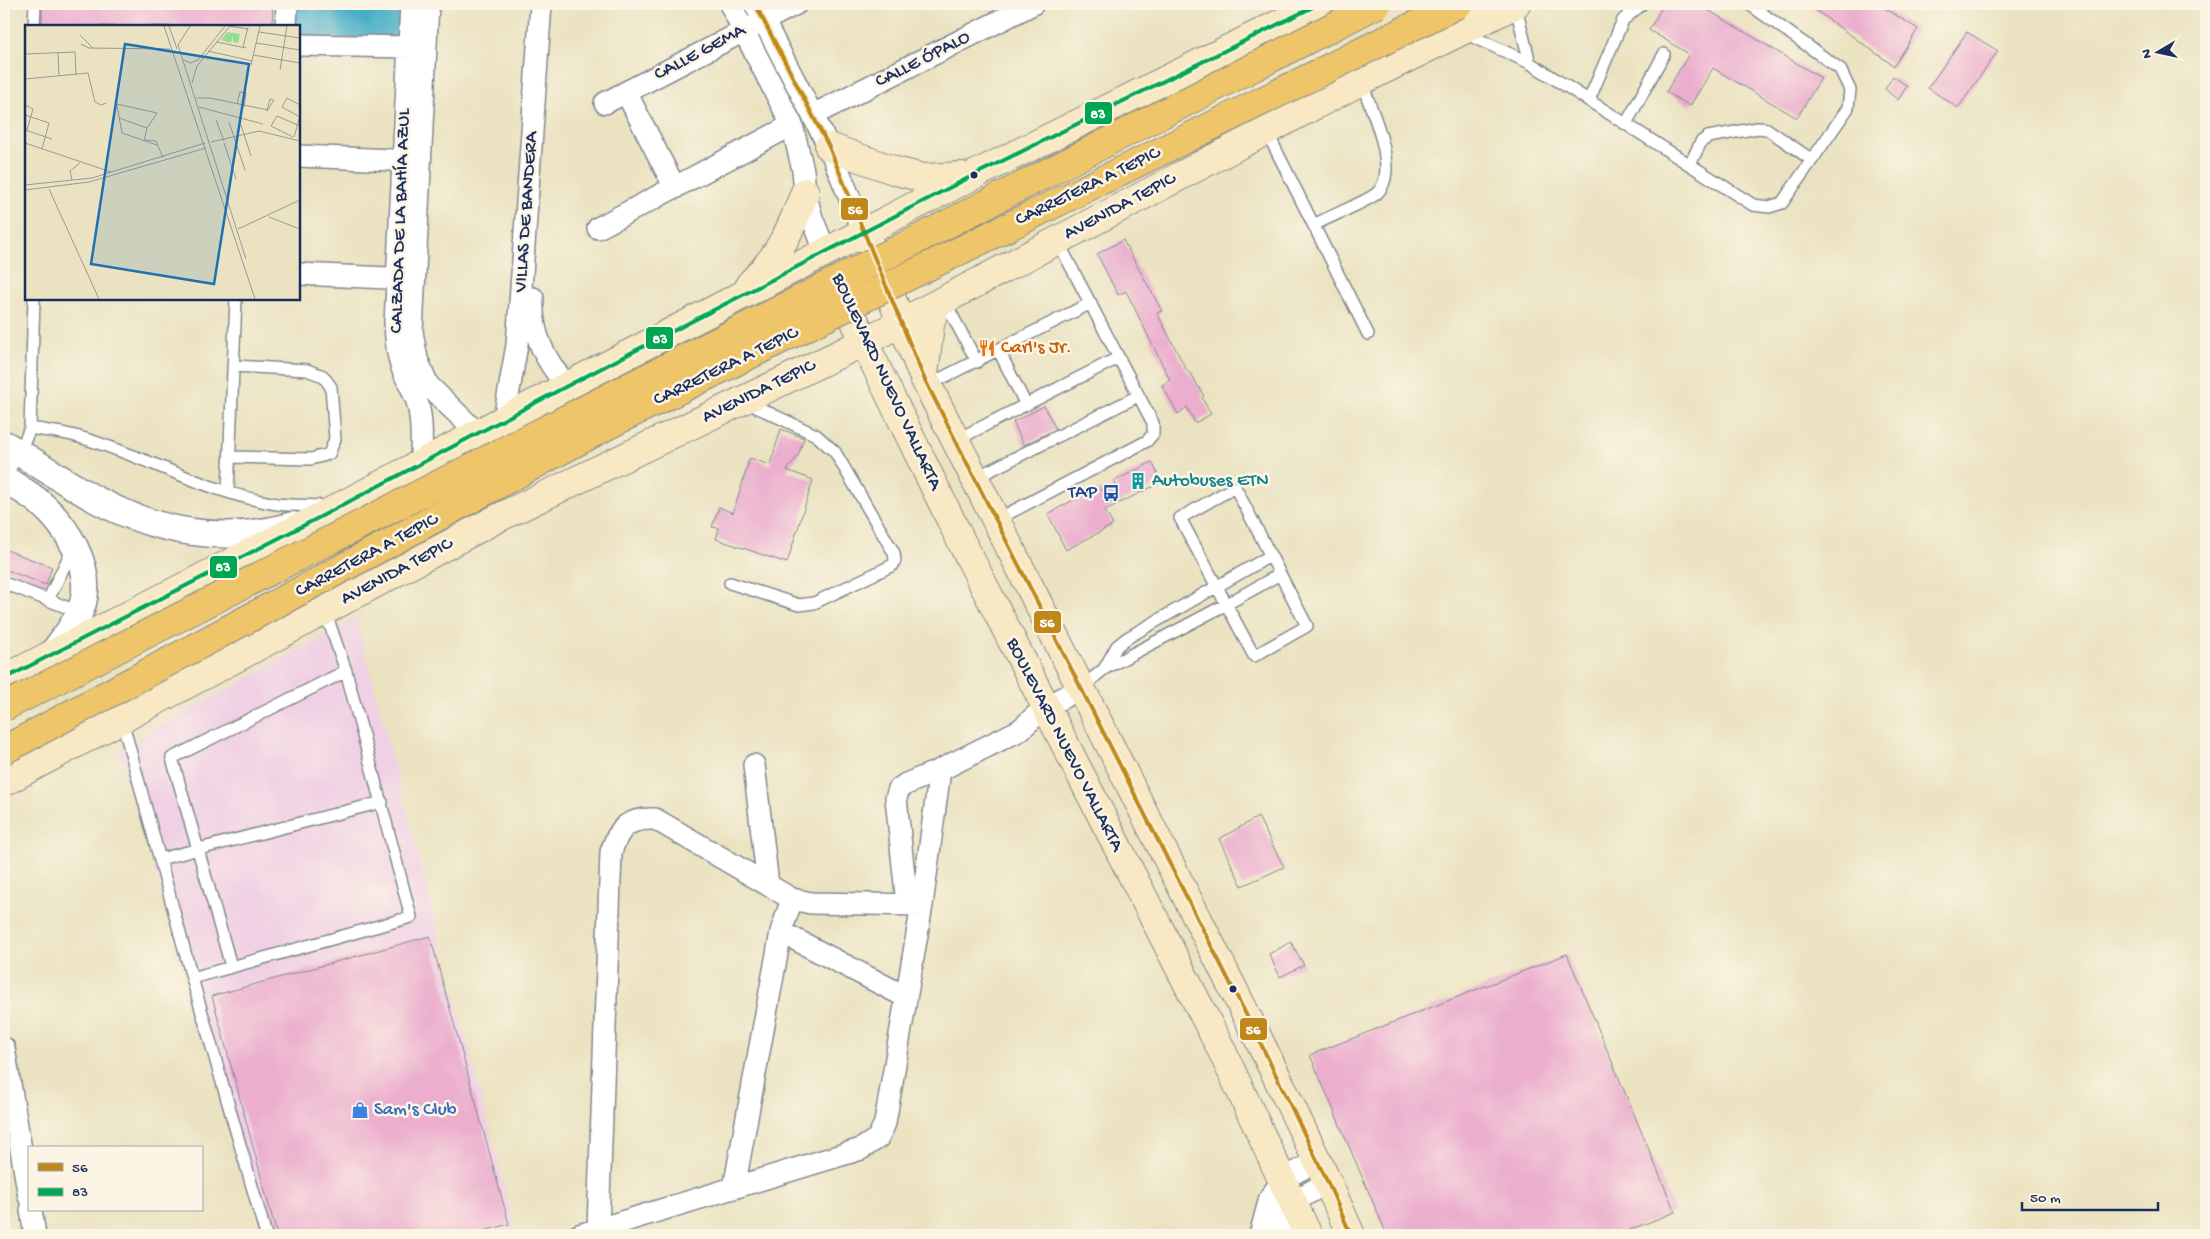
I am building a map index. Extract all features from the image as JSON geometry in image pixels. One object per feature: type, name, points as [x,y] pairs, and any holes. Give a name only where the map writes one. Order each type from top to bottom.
[{"type":"highway","name":"CARRETERA A TEPIC","points":[[4,707],[1376,4]]},
{"type":"highway","name":"CARRETERA A TEPIC","points":[[4,750],[614,422],[1458,4]]},
{"type":"main road","points":[[4,679],[330,512],[477,433],[974,175],[1319,4]]},
{"type":"main road","name":"AVENIDA TEPIC","points":[[4,782],[496,519],[864,342],[1360,81],[1515,4]]},
{"type":"main road","points":[[829,147],[896,171],[923,178],[974,175]]},
{"type":"main road","points":[[739,296],[768,266],[783,245],[805,192]]},
{"type":"main road","name":"BOULEVARD NUEVO VALLARTA","points":[[864,233],[926,381],[1259,1040],[1323,1172],[1351,1235]]},
{"type":"main road","name":"BOULEVARD NUEVO VALLARTA","points":[[826,252],[864,342],[960,539],[1220,1049],[1308,1235]]},
{"type":"main road","points":[[926,381],[930,326],[940,302]]},
{"type":"street","points":[[286,25],[287,4]]},
{"type":"street","name":"CALZADA DE LA BAHÍA AZUL","points":[[410,4],[409,47],[412,161]]},
{"type":"street","name":"CALZADA DE LA BAHÍA AZUL","points":[[421,464],[422,389],[405,279],[412,161],[428,4]]},
{"type":"street","name":"VILLAS DE BANDERA","points":[[528,344],[541,4]]},
{"type":"street","name":"VILLAS DE BANDERA","points":[[504,419],[528,344],[555,4]]},
{"type":"street","points":[[730,4],[792,125],[801,162],[805,192],[812,218],[826,252]]},
{"type":"street","name":"CALLE GEMA","points":[[605,103],[744,30],[759,12],[796,4]]},
{"type":"street","name":"CALLE ÓPALO","points":[[813,115],[1033,4]]},
{"type":"street","points":[[759,12],[829,147],[864,233]]},
{"type":"street","points":[[300,45],[409,47]]},
{"type":"street","points":[[626,92],[675,188]]},
{"type":"street","points":[[598,228],[792,125]]},
{"type":"street","points":[[300,156],[412,161]]},
{"type":"street","points":[[300,274],[405,279]]},
{"type":"street","name":"VILLAS DE BANDERA","points":[[528,344],[546,357],[567,386]]},
{"type":"street","name":"CALZADA DE LA BAHÍA AZUL","points":[[422,389],[477,433]]},
{"type":"street","points":[[12,448],[96,499],[138,518],[173,530],[216,535],[249,534],[280,529],[330,512]]},
{"type":"street","points":[[4,478],[38,502],[64,530],[74,546],[83,573],[83,602],[69,631],[51,655]]},
{"type":"street","points":[[914,904],[896,798],[899,789],[1020,730],[1045,707],[1082,688]]},
{"type":"street","points":[[754,764],[768,885]]},
{"type":"street","points":[[914,904],[811,903],[792,899],[655,819],[640,818],[626,824],[616,836],[611,852],[589,1232],[861,1149],[878,1138],[886,1123],[906,997],[914,904],[940,770]]},
{"type":"street","points":[[734,1188],[781,932],[792,899]]},
{"type":"street","points":[[781,932],[906,997]]},
{"type":"street","points":[[4,1048],[28,1191]]},
{"type":"street","points":[[1260,1235],[1270,1198],[1323,1172]]},
{"type":"street","points":[[1280,1235],[1286,1213],[1288,1190]]},
{"type":"street","points":[[31,1212],[35,1235]]},
{"type":"lane","points":[[34,25],[35,4]]},
{"type":"lane","points":[[1515,4],[1530,63]]},
{"type":"lane","points":[[1589,100],[1624,20],[1642,4]]},
{"type":"lane","points":[[1460,31],[1530,63],[1753,205],[1769,207],[1782,203],[1848,108],[1850,90],[1840,69],[1749,4]]},
{"type":"lane","points":[[1626,124],[1664,54]]},
{"type":"lane","points":[[1314,225],[1376,193],[1385,182],[1387,168],[1380,136],[1360,81]]},
{"type":"lane","points":[[1690,164],[1702,142],[1708,137],[1758,128],[1767,130],[1812,160]]},
{"type":"lane","points":[[1266,130],[1368,334]]},
{"type":"lane","points":[[996,520],[1147,441],[1152,434],[1153,423],[1058,240]]},
{"type":"lane","points":[[4,478],[12,448],[30,428],[34,300]]},
{"type":"lane","points":[[228,492],[236,300]]},
{"type":"lane","points":[[940,302],[976,362]]},
{"type":"lane","points":[[926,381],[976,362],[1091,303]]},
{"type":"lane","points":[[999,351],[1026,404]]},
{"type":"lane","points":[[956,440],[1118,358]]},
{"type":"lane","points":[[230,457],[311,459],[329,454],[336,439],[332,386],[323,376],[307,370],[233,366]]},
{"type":"lane","points":[[974,478],[1138,396]]},
{"type":"lane","points":[[730,583],[799,605],[807,604],[814,603],[893,565],[895,560],[894,553],[835,452],[816,435],[742,400]]},
{"type":"lane","points":[[30,428],[77,436],[228,492],[277,504],[330,512]]},
{"type":"lane","points":[[1235,487],[1270,556],[1307,626],[1254,656],[1180,518],[1235,487]]},
{"type":"lane","points":[[48,600],[74,546]]},
{"type":"lane","points":[[1104,669],[1117,646],[1127,638],[1270,556]]},
{"type":"lane","points":[[1082,688],[1104,669],[1280,574]]},
{"type":"lane","points":[[4,583],[79,612]]},
{"type":"lane","points":[[192,978],[411,917],[346,671],[325,611]]},
{"type":"lane","points":[[231,966],[172,758],[346,671]]},
{"type":"lane","points":[[122,718],[192,978],[266,1235]]},
{"type":"lane","points":[[160,859],[382,802]]},
{"type":"shaded area","points":[[356,618],[517,1235],[265,1235],[119,749]]},
{"type":"water","points":[[296,4],[399,4],[398,39],[300,37],[300,25],[295,25]]},
{"type":"building","points":[[42,4],[273,4],[272,25],[42,25]]},
{"type":"building","points":[[1664,4],[1698,4],[1821,78],[1797,118],[1713,68],[1690,106],[1666,92],[1689,54],[1649,30]]},
{"type":"building","points":[[1807,4],[1878,4],[1918,29],[1894,66]]},
{"type":"building","points":[[1967,32],[1998,51],[1958,108],[1928,88]]},
{"type":"building","points":[[1893,76],[1907,86],[1898,100],[1885,89]]},
{"type":"building","points":[[1123,240],[1162,311],[1157,313],[1187,371],[1191,374],[1204,396],[1202,398],[1211,414],[1195,423],[1187,407],[1178,414],[1162,385],[1170,380],[1126,291],[1118,295],[1097,254]]},
{"type":"building","points":[[1044,406],[1056,429],[1024,445],[1013,422]]},
{"type":"building","points":[[781,429],[804,438],[798,456],[787,470],[813,480],[787,563],[716,539],[719,528],[712,527],[719,507],[733,513],[750,458],[770,465]]},
{"type":"building","points":[[1152,462],[1162,482],[1105,510],[1113,525],[1066,550],[1048,514],[1089,491],[1117,488],[1114,481]]},
{"type":"building","points":[[4,549],[52,567],[46,585],[4,569]]},
{"type":"building","points":[[1258,817],[1284,867],[1242,886],[1219,839]]},
{"type":"building","name":"Sam's Club","points":[[430,936],[509,1224],[469,1235],[277,1235],[212,996]]},
{"type":"building","points":[[1291,942],[1304,965],[1280,977],[1269,954]]},
{"type":"building","points":[[1567,954],[1675,1212],[1617,1235],[1387,1235],[1310,1055]]},
{"type":"transit line","name":"56","points":[[755,4],[829,147],[924,378],[1259,1040],[1351,1235]]},
{"type":"transit line","name":"83","points":[[4,679],[320,517],[567,386],[974,175],[1319,4]]},
{"type":"place","name":"Carl's Jr.","points":[[987,348]]},
{"type":"place","name":"Autobuses ETN","points":[[1138,481]]},
{"type":"place","name":"TAP","points":[[1111,493]]},
{"type":"place","name":"Sam's Club","points":[[360,1110]]}]
